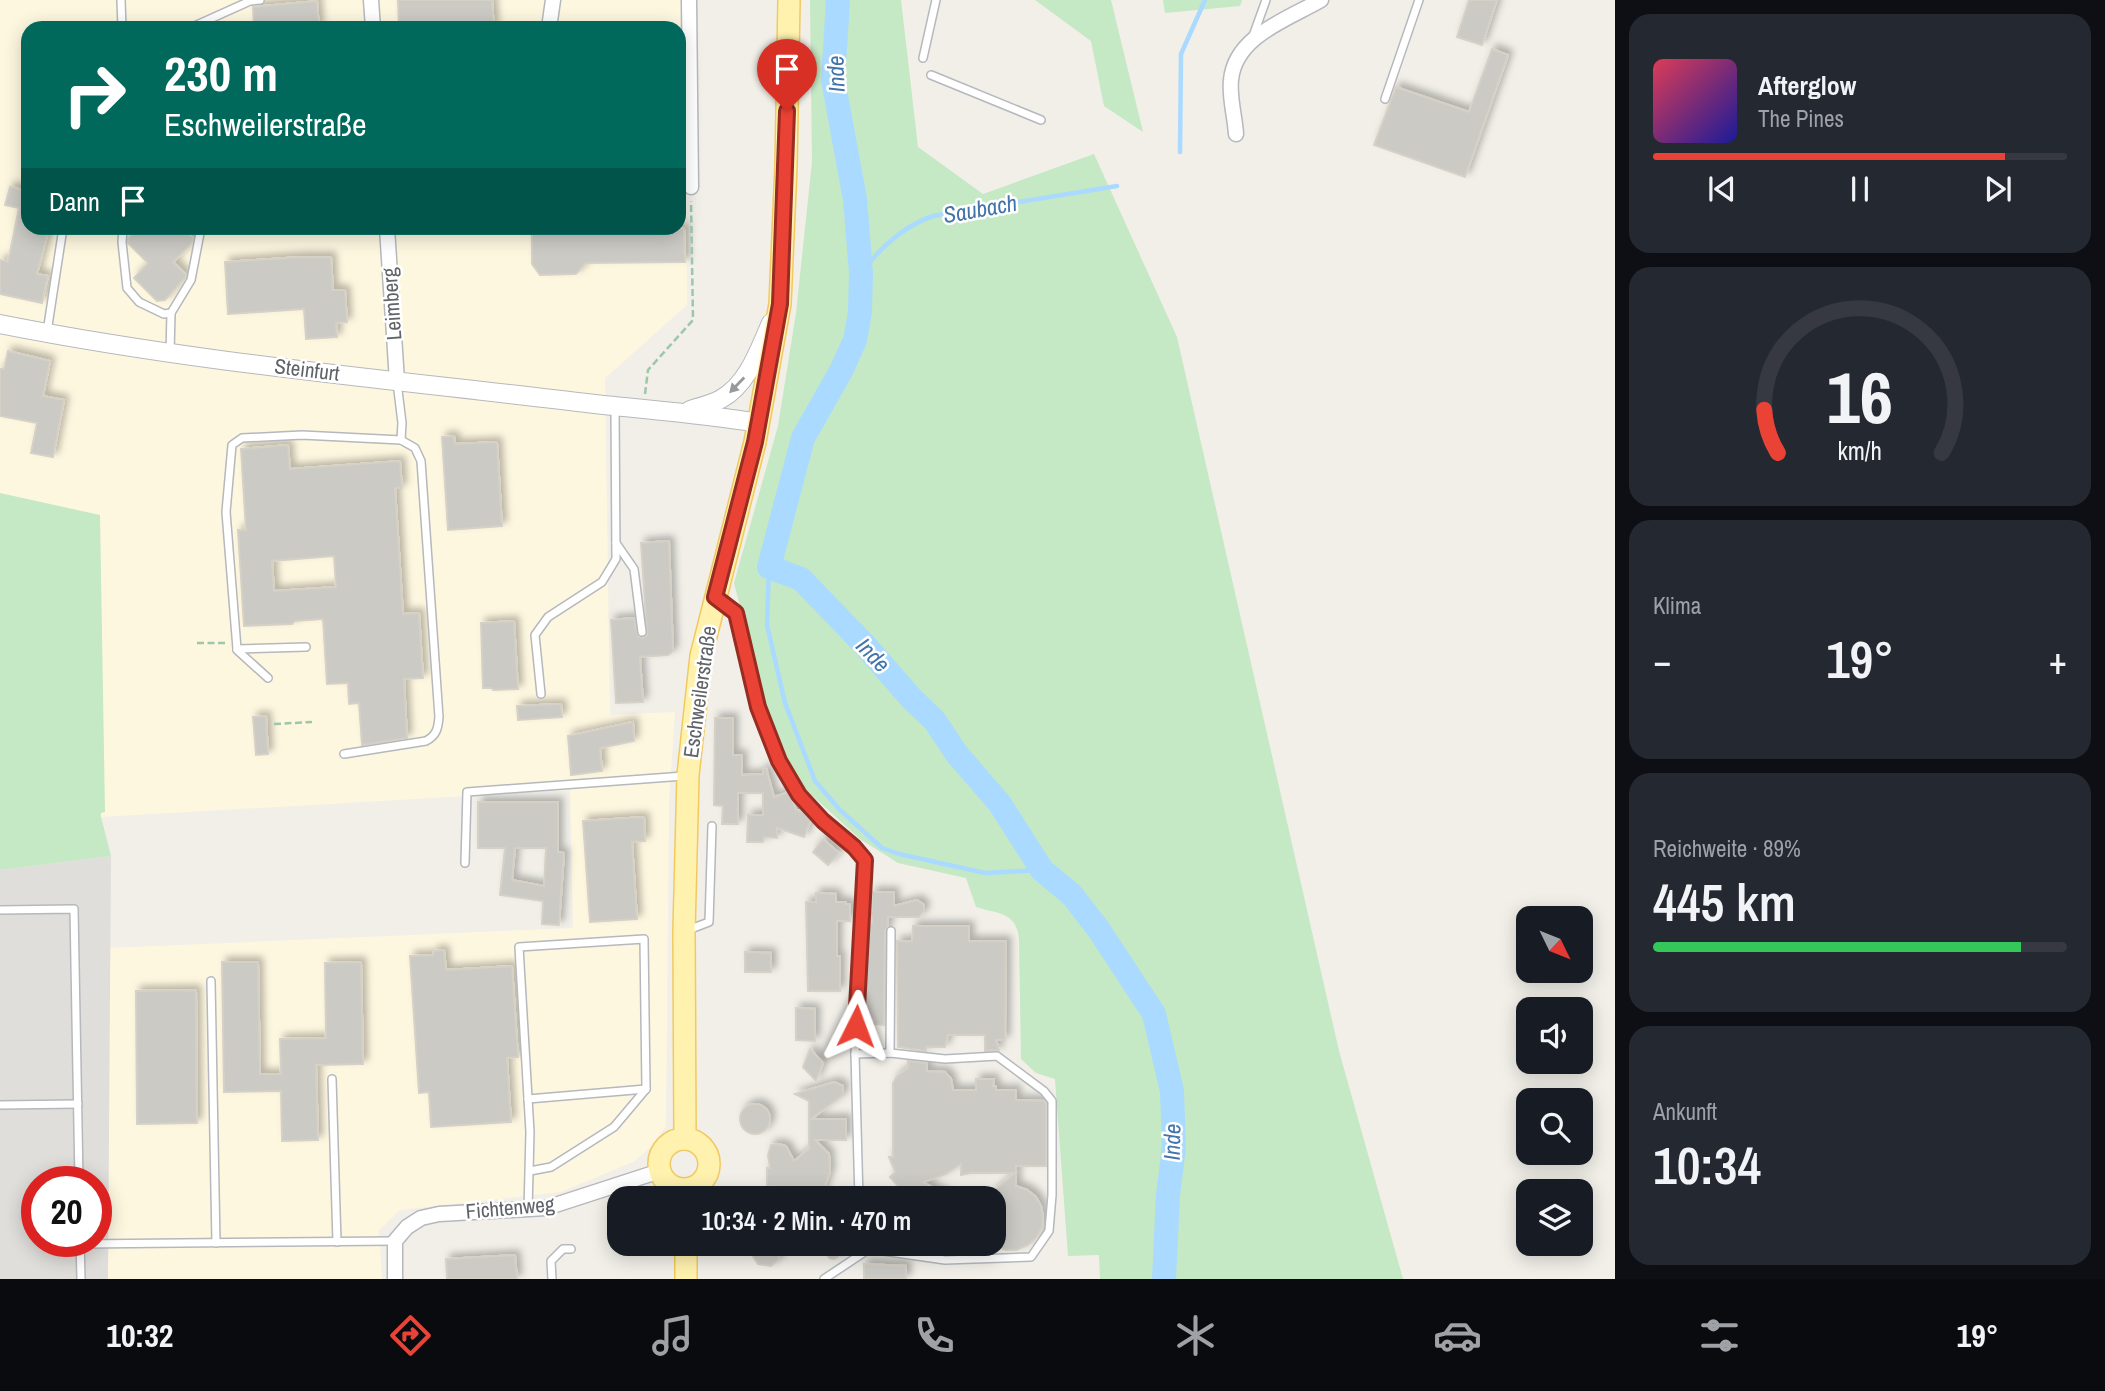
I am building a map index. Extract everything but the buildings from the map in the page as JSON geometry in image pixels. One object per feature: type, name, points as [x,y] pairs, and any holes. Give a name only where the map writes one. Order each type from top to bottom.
[{"type":"main road","name":"Eschweilerstraße","points":[[685,1139],[684,931],[688,775],[701,656],[759,423],[780,304],[789,0]]},
{"type":"main road","points":[[675,1186],[667,1182],[660,1171],[660,1158],[671,1143],[685,1139],[701,1146],[708,1160],[708,1168],[695,1186]]},
{"type":"main road","points":[[686,1256],[686,1279]]},
{"type":"street","points":[[371,0],[372,21]]},
{"type":"street","points":[[550,21],[554,0]]},
{"type":"street","points":[[689,0],[691,187]]},
{"type":"street","points":[[1236,134],[1231,79],[1239,55],[1253,38],[1321,0]]},
{"type":"street","name":"Leimberg","points":[[387,235],[397,381]]},
{"type":"street","points":[[685,412],[720,400],[736,388],[754,361],[780,304]]},
{"type":"street","name":"Steinfurt","points":[[0,324],[170,352],[759,423]]},
{"type":"street","name":"Fichtenweg","points":[[395,1241],[407,1227],[421,1218],[439,1214],[528,1211],[564,1204],[598,1190],[660,1171]]},
{"type":"street","points":[[395,1241],[395,1279]]},
{"type":"lane","points":[[121,0],[122,21]]},
{"type":"lane","points":[[206,21],[250,1],[260,0]]},
{"type":"lane","points":[[923,58],[936,0]]},
{"type":"lane","points":[[1253,38],[1266,0]]},
{"type":"lane","points":[[1385,99],[1419,0]]},
{"type":"lane","points":[[931,75],[1041,120]]},
{"type":"lane","points":[[47,333],[62,235]]},
{"type":"lane","points":[[123,235],[127,288],[139,302],[164,314],[171,313]]},
{"type":"lane","points":[[170,352],[171,313],[191,280],[200,235]]},
{"type":"lane","points":[[397,381],[402,423],[401,440]]},
{"type":"lane","points":[[541,694],[535,635],[548,617],[602,582],[616,559],[614,406]]},
{"type":"lane","points":[[268,678],[236,646],[226,512],[232,445],[242,438],[302,435],[401,440],[415,448],[421,461],[438,729],[433,737],[426,741],[344,754]]},
{"type":"lane","points":[[616,542],[634,569],[642,632]]},
{"type":"lane","points":[[715,597],[736,613],[758,707],[779,761],[799,795],[865,860],[855,1054],[859,1186]]},
{"type":"lane","points":[[236,646],[306,647]]},
{"type":"lane","points":[[465,863],[467,792],[688,775]]},
{"type":"lane","points":[[684,931],[709,922],[712,826]]},
{"type":"lane","points":[[0,909],[74,909],[79,1166]]},
{"type":"lane","points":[[890,1053],[891,931]]},
{"type":"lane","points":[[528,1211],[528,1099],[519,947],[644,939],[646,1089],[614,1127],[551,1167],[530,1171]]},
{"type":"lane","points":[[211,981],[216,1243]]},
{"type":"lane","points":[[855,1054],[890,1053],[945,1059],[997,1056],[1044,1091],[1052,1101],[1052,1195],[1049,1231],[1031,1257],[945,1259],[922,1256]]},
{"type":"lane","points":[[332,1079],[337,1242]]},
{"type":"lane","points":[[528,1099],[646,1089]]},
{"type":"lane","points":[[0,1105],[78,1104]]},
{"type":"lane","points":[[112,1242],[395,1241]]},
{"type":"lane","points":[[552,1279],[551,1261],[563,1249],[571,1249]]},
{"type":"lane","points":[[824,1279],[858,1256]]},
{"type":"lane","points":[[80,1257],[81,1279]]},
{"type":"path","points":[[644,409],[648,370],[693,320],[691,187]]},
{"type":"path","points":[[197,643],[236,646]]},
{"type":"path","points":[[274,724],[313,722]]},
{"type":"shaded area","points":[[0,0],[685,0],[685,21],[21,21],[21,235],[686,235],[686,152],[687,305],[605,378],[610,715],[675,712],[669,800],[666,1126],[652,1146],[635,1161],[561,1192],[400,1210],[379,1230],[382,1279],[108,1279],[108,1257],[112,1257],[112,1166],[108,1166],[109,948],[573,928],[570,790],[101,817],[99,525],[0,501]]},
{"type":"shaded area","points":[[111,856],[109,1166],[21,1166],[21,1257],[108,1257],[108,1279],[0,1279],[0,870]]},
{"type":"green space","points":[[810,0],[901,0],[918,147],[983,194],[1094,154],[1177,337],[1339,1051],[1403,1279],[1100,1279],[1099,1255],[1068,1256],[1055,1079],[1036,1073],[1021,1059],[1019,940],[1014,924],[1005,915],[976,907],[966,878],[898,863],[860,839],[806,790],[786,756],[765,703],[734,583],[778,426],[796,313],[812,162]]},
{"type":"green space","points":[[1035,0],[1111,0],[1143,132],[1104,106],[1091,41]]},
{"type":"green space","points":[[1163,0],[1242,0],[1240,6],[1165,13]]},
{"type":"green space","points":[[0,493],[100,515],[105,812],[101,813],[101,817],[111,856],[0,870]]},
{"type":"waterway","name":"Inde","points":[[838,0],[833,80],[855,199],[861,273],[860,312],[855,340],[842,369],[803,438],[769,567],[801,579],[935,721],[956,753],[1000,804],[1042,870],[1072,895],[1099,930],[1154,1014],[1172,1091],[1174,1147],[1168,1195],[1164,1279]]},
{"type":"waterway","name":"Saubach","points":[[1180,152],[1181,54],[1205,0]]},
{"type":"waterway","name":"Saubach","points":[[861,273],[893,239],[933,216],[1117,186]]},
{"type":"waterway","points":[[769,567],[767,625],[785,703],[815,781],[840,810],[882,848],[899,854],[985,873],[1042,870]]},
{"type":"route","points":[[787,111],[780,304],[755,442],[715,597],[736,613],[758,707],[779,761],[799,795],[865,860],[856,1026]]}]
